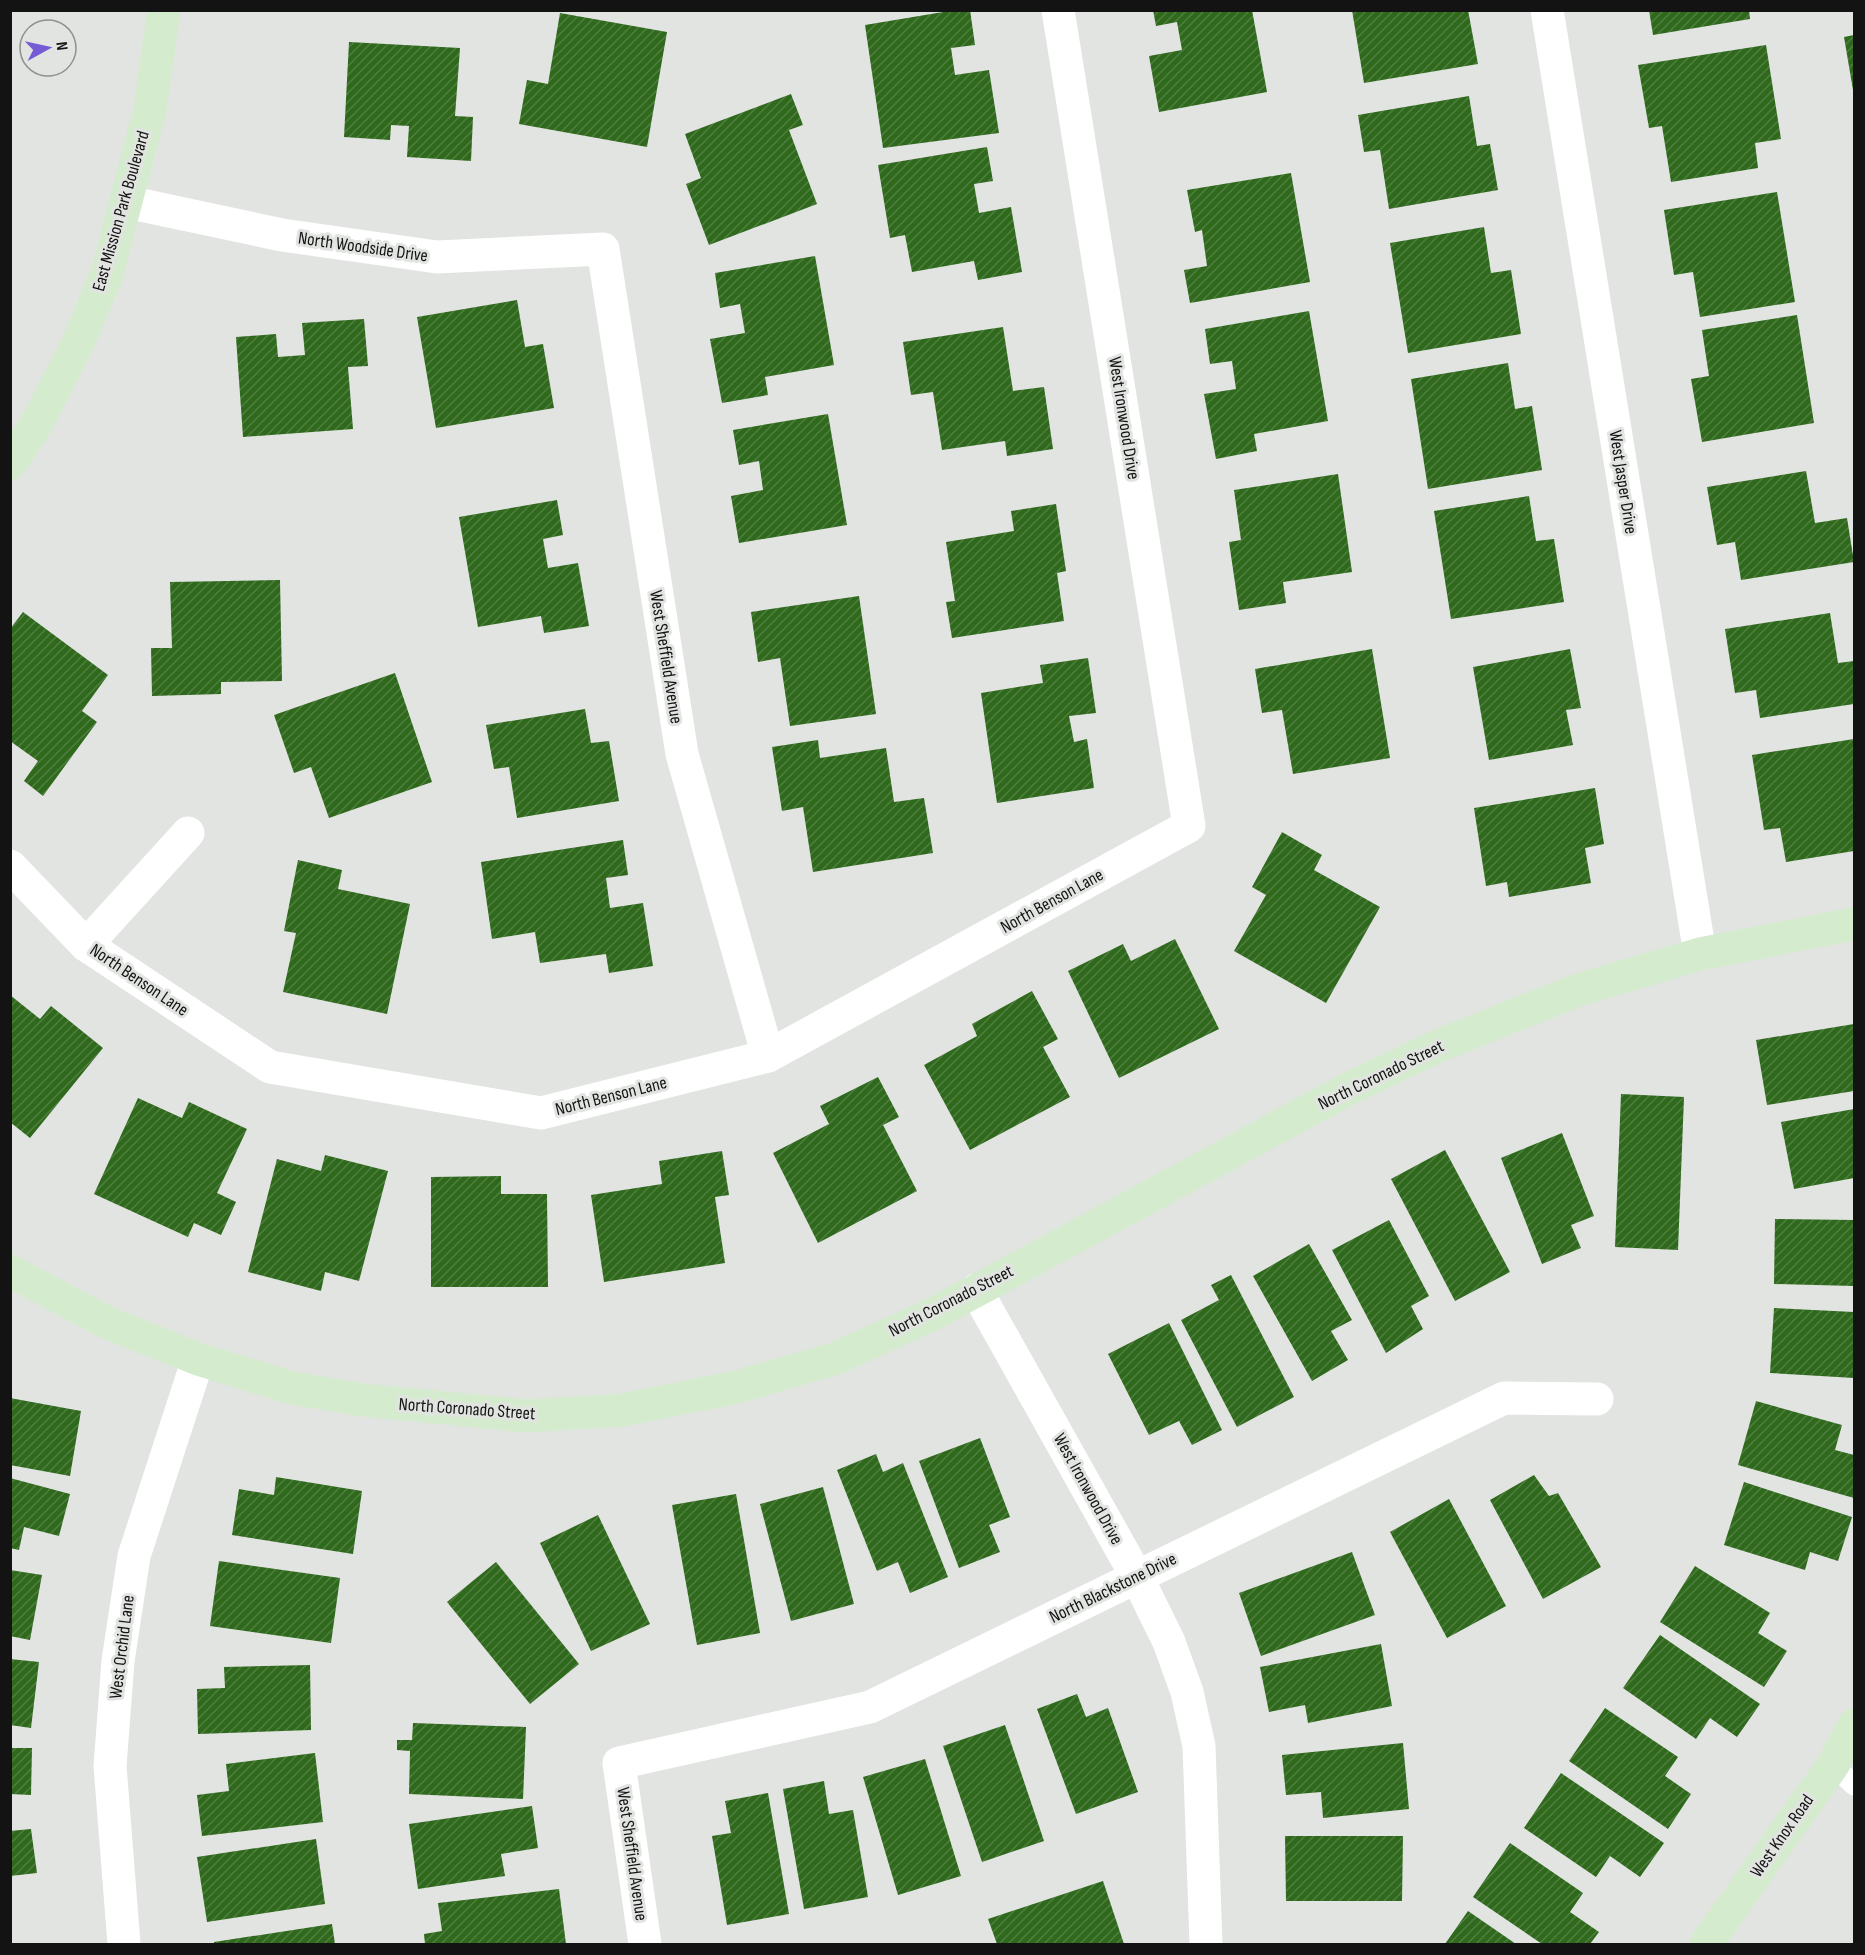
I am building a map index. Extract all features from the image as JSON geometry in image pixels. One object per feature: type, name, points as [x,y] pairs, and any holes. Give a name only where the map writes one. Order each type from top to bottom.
[{"type":"street","name":"East Mission Park Boulevard","points":[[10,464],[38,421],[78,343],[107,274],[150,109],[164,10]]},
{"type":"street","name":"West Ironwood Drive","points":[[1059,10],[1189,826]]},
{"type":"street","name":"West Jasper Drive","points":[[1547,10],[1700,954]]},
{"type":"street","name":"North Woodside Drive","points":[[127,202],[282,235],[437,257],[603,249]]},
{"type":"street","name":"West Sheffield Avenue","points":[[603,249],[682,754],[768,1056]]},
{"type":"street","name":"North Benson Lane","points":[[10,866],[86,945],[270,1067],[541,1113],[768,1056],[1189,826]]},
{"type":"street","points":[[86,945],[188,833]]},
{"type":"street","name":"North Coronado Street","points":[[10,1271],[106,1322],[198,1359],[292,1388],[363,1400],[526,1416],[622,1410],[733,1388],[834,1359],[931,1314],[1350,1088],[1438,1046],[1578,990],[1700,954],[1854,924]]},
{"type":"street","name":"West Ironwood Drive","points":[[976,1290],[1137,1577],[1169,1642],[1187,1692],[1199,1746],[1206,1944]]},
{"type":"street","name":"West Orchid Lane","points":[[124,1944],[110,1766],[118,1660],[134,1556],[198,1359]]},
{"type":"street","name":"North Blackstone Drive","points":[[619,1763],[870,1707],[1504,1398],[1597,1399]]},
{"type":"street","name":"West Knox Road","points":[[1706,1944],[1844,1775],[1854,1725]]},
{"type":"street","name":"West Sheffield Avenue","points":[[619,1763],[645,1944]]},
{"type":"building","points":[[955,10],[970,10],[975,45],[951,48],[955,75],[989,70],[999,133],[883,148],[865,25]]},
{"type":"building","points":[[1153,10],[1252,10],[1267,92],[1159,112],[1149,56],[1182,50],[1177,22],[1156,26]]},
{"type":"building","points":[[1352,10],[1468,10],[1478,64],[1364,83]]},
{"type":"building","points":[[1649,10],[1749,10],[1750,19],[1653,35]]},
{"type":"building","points":[[560,13],[667,32],[647,147],[519,124],[527,80],[548,84]]},
{"type":"building","points":[[1854,35],[1854,90],[1853,90],[1844,37]]},
{"type":"building","points":[[349,42],[460,48],[455,116],[473,117],[471,161],[407,157],[409,126],[391,125],[390,140],[344,137]]},
{"type":"building","points":[[1766,45],[1781,139],[1755,143],[1758,168],[1671,182],[1662,126],[1649,128],[1638,65]]},
{"type":"building","points":[[791,94],[803,125],[789,130],[817,204],[709,245],[686,184],[701,178],[685,134]]},
{"type":"building","points":[[1469,96],[1477,146],[1490,144],[1498,190],[1389,209],[1380,150],[1364,152],[1358,115]]},
{"type":"building","points":[[987,147],[993,181],[974,184],[979,213],[1011,207],[1022,272],[978,280],[974,261],[912,272],[905,235],[890,238],[878,165]]},
{"type":"building","points":[[1291,173],[1310,282],[1190,303],[1184,270],[1207,266],[1202,230],[1195,232],[1187,190]]},
{"type":"building","points":[[1777,192],[1795,302],[1700,317],[1693,272],[1674,275],[1664,210]]},
{"type":"building","points":[[1484,227],[1491,273],[1511,270],[1521,334],[1408,353],[1390,243]]},
{"type":"building","points":[[815,256],[834,365],[765,377],[768,395],[722,403],[710,339],[745,333],[740,304],[720,308],[715,273]]},
{"type":"building","points":[[517,300],[525,347],[543,344],[554,408],[436,428],[417,317]]},
{"type":"building","points":[[1309,311],[1328,421],[1254,434],[1257,451],[1216,459],[1204,394],[1236,389],[1232,361],[1210,364],[1205,329]]},
{"type":"building","points":[[1797,315],[1814,423],[1702,442],[1691,379],[1709,376],[1702,330]]},
{"type":"building","points":[[364,319],[368,366],[348,367],[353,429],[243,437],[236,337],[276,334],[278,357],[305,355],[302,323]]},
{"type":"building","points":[[1003,327],[1013,391],[1044,387],[1053,449],[1007,456],[1005,441],[942,450],[933,392],[911,395],[903,342]]},
{"type":"building","points":[[1508,363],[1515,409],[1532,406],[1542,470],[1428,489],[1411,379]]},
{"type":"building","points":[[828,414],[847,525],[739,543],[731,496],[763,490],[759,461],[739,465],[733,430]]},
{"type":"building","points":[[1806,471],[1815,523],[1847,518],[1854,562],[1741,580],[1735,542],[1717,545],[1707,487]]},
{"type":"building","points":[[1338,474],[1352,572],[1283,582],[1286,603],[1239,610],[1229,542],[1241,540],[1234,490]]},
{"type":"building","points":[[1529,496],[1536,541],[1554,539],[1564,602],[1451,619],[1434,511]]},
{"type":"building","points":[[557,500],[563,535],[543,539],[548,568],[578,563],[589,626],[544,633],[541,616],[478,627],[459,517]]},
{"type":"building","points":[[1056,504],[1066,571],[1057,573],[1064,621],[952,638],[946,602],[955,601],[946,542],[1014,531],[1011,511]]},
{"type":"building","points":[[280,580],[282,681],[221,682],[221,694],[152,696],[151,648],[172,648],[170,582]]},
{"type":"building","points":[[859,596],[876,714],[790,726],[780,658],[758,662],[751,612]]},
{"type":"building","points":[[23,612],[108,675],[82,711],[97,722],[43,796],[24,781],[38,761],[10,741],[10,629]]},
{"type":"building","points":[[1830,613],[1838,663],[1854,661],[1854,704],[1760,718],[1756,690],[1735,693],[1725,629]]},
{"type":"building","points":[[1372,649],[1390,758],[1293,774],[1282,710],[1262,713],[1255,669]]},
{"type":"building","points":[[1570,649],[1581,708],[1566,710],[1573,745],[1489,760],[1473,667]]},
{"type":"building","points":[[1088,658],[1096,713],[1069,716],[1074,742],[1087,739],[1094,788],[997,803],[981,693],[1043,683],[1040,665]]},
{"type":"building","points":[[395,673],[432,782],[329,818],[311,767],[294,773],[274,715]]},
{"type":"building","points":[[585,709],[591,743],[609,741],[619,801],[517,818],[509,767],[494,769],[486,725]]},
{"type":"building","points":[[1854,739],[1854,851],[1786,862],[1780,828],[1764,830],[1752,755]]},
{"type":"building","points":[[818,740],[820,758],[886,748],[894,802],[924,798],[933,853],[813,872],[803,807],[782,811],[772,747]]},
{"type":"building","points":[[1595,788],[1604,844],[1585,848],[1591,883],[1509,897],[1507,882],[1486,886],[1474,808]]},
{"type":"building","points":[[1282,832],[1322,855],[1314,870],[1380,907],[1326,1003],[1234,951],[1266,895],[1252,887]]},
{"type":"building","points":[[623,840],[628,875],[606,878],[610,908],[643,903],[653,966],[609,973],[606,954],[540,963],[535,932],[492,939],[481,862]]},
{"type":"building","points":[[298,860],[342,870],[338,889],[410,904],[387,1014],[283,992],[296,933],[284,931]]},
{"type":"building","points":[[1175,939],[1219,1029],[1119,1078],[1068,971],[1123,944],[1131,961]]},
{"type":"building","points":[[1032,991],[1058,1039],[1043,1047],[1070,1097],[970,1150],[924,1065],[977,1036],[972,1024]]},
{"type":"building","points":[[10,995],[40,1019],[51,1006],[103,1048],[30,1138],[10,1122]]},
{"type":"building","points":[[1854,1024],[1854,1091],[1767,1105],[1756,1040]]},
{"type":"building","points":[[878,1077],[899,1117],[883,1125],[917,1191],[818,1243],[773,1153],[829,1124],[820,1106]]},
{"type":"building","points":[[1621,1094],[1684,1097],[1678,1250],[1615,1247]]},
{"type":"building","points":[[138,1098],[182,1118],[189,1102],[247,1129],[217,1193],[236,1202],[221,1235],[194,1223],[188,1237],[94,1194]]},
{"type":"building","points":[[1854,1109],[1854,1178],[1794,1189],[1781,1122]]},
{"type":"building","points":[[1562,1133],[1594,1216],[1571,1225],[1581,1248],[1542,1264],[1501,1158]]},
{"type":"building","points":[[1445,1150],[1510,1272],[1455,1301],[1391,1179]]},
{"type":"building","points":[[722,1151],[729,1195],[715,1197],[725,1263],[604,1282],[591,1195],[662,1184],[659,1161]]},
{"type":"building","points":[[325,1155],[388,1171],[359,1281],[325,1272],[321,1291],[248,1272],[277,1159],[321,1171]]},
{"type":"building","points":[[501,1176],[501,1194],[547,1194],[548,1287],[431,1287],[431,1177]]},
{"type":"building","points":[[1775,1219],[1854,1220],[1854,1286],[1774,1284]]},
{"type":"building","points":[[1389,1220],[1429,1296],[1411,1306],[1423,1329],[1386,1353],[1332,1250]]},
{"type":"building","points":[[1309,1244],[1352,1320],[1331,1331],[1348,1360],[1312,1381],[1253,1276]]},
{"type":"building","points":[[1231,1275],[1294,1397],[1237,1427],[1181,1320],[1219,1300],[1211,1285]]},
{"type":"building","points":[[1774,1308],[1854,1312],[1854,1378],[1770,1373]]},
{"type":"building","points":[[1169,1323],[1222,1430],[1192,1445],[1179,1421],[1149,1435],[1108,1354]]},
{"type":"building","points":[[10,1398],[81,1411],[70,1476],[10,1465]]},
{"type":"building","points":[[1756,1401],[1842,1425],[1835,1450],[1854,1455],[1854,1498],[1738,1465]]},
{"type":"building","points":[[980,1438],[1010,1517],[989,1525],[1000,1552],[959,1568],[919,1461]]},
{"type":"building","points":[[876,1454],[883,1472],[903,1463],[948,1577],[910,1593],[898,1562],[877,1571],[837,1470]]},
{"type":"building","points":[[1534,1475],[1549,1496],[1558,1493],[1601,1567],[1543,1599],[1490,1500]]},
{"type":"building","points":[[276,1477],[362,1491],[353,1554],[232,1535],[239,1489],[274,1495]]},
{"type":"building","points":[[10,1478],[70,1494],[59,1536],[24,1527],[19,1550],[10,1548]]},
{"type":"building","points":[[1744,1482],[1852,1517],[1838,1561],[1810,1552],[1805,1570],[1724,1545]]},
{"type":"building","points":[[823,1487],[854,1604],[791,1621],[760,1504]]},
{"type":"building","points":[[736,1494],[760,1633],[697,1645],[672,1505]]},
{"type":"building","points":[[1449,1499],[1506,1606],[1447,1638],[1390,1532]]},
{"type":"building","points":[[598,1515],[650,1624],[591,1651],[540,1543]]},
{"type":"building","points":[[1352,1552],[1375,1615],[1261,1656],[1239,1593]]},
{"type":"building","points":[[219,1561],[340,1578],[331,1643],[210,1626]]},
{"type":"building","points":[[496,1562],[579,1664],[530,1704],[447,1602]]},
{"type":"building","points":[[1695,1566],[1770,1613],[1758,1633],[1787,1651],[1764,1687],[1660,1622]]},
{"type":"building","points":[[10,1570],[42,1575],[30,1640],[10,1636]]},
{"type":"building","points":[[1660,1635],[1760,1704],[1737,1737],[1710,1718],[1696,1739],[1623,1688]]},
{"type":"building","points":[[1381,1644],[1392,1706],[1308,1723],[1305,1705],[1269,1712],[1260,1667]]},
{"type":"building","points":[[10,1659],[39,1662],[31,1728],[10,1725]]},
{"type":"building","points":[[310,1665],[311,1730],[198,1734],[197,1689],[225,1688],[224,1667]]},
{"type":"building","points":[[1077,1694],[1086,1717],[1108,1708],[1138,1792],[1076,1814],[1037,1709]]},
{"type":"building","points":[[1605,1708],[1678,1757],[1665,1776],[1691,1794],[1668,1829],[1569,1761]]},
{"type":"building","points":[[413,1723],[526,1727],[523,1799],[409,1794],[410,1751],[397,1750],[397,1740],[412,1740]]},
{"type":"building","points":[[1005,1725],[1044,1841],[982,1862],[943,1746]]},
{"type":"building","points":[[1403,1743],[1409,1809],[1323,1818],[1321,1792],[1286,1795],[1282,1755]]},
{"type":"building","points":[[10,1748],[32,1748],[31,1795],[10,1794]]},
{"type":"building","points":[[315,1753],[323,1822],[202,1836],[197,1795],[229,1791],[226,1764]]},
{"type":"building","points":[[925,1759],[961,1876],[898,1895],[863,1777]]},
{"type":"building","points":[[1561,1773],[1664,1843],[1640,1877],[1610,1856],[1596,1877],[1524,1828]]},
{"type":"building","points":[[824,1781],[829,1814],[853,1810],[868,1897],[804,1909],[783,1789]]},
{"type":"building","points":[[768,1793],[789,1914],[727,1925],[712,1836],[731,1833],[725,1801]]},
{"type":"building","points":[[532,1806],[538,1848],[501,1854],[505,1876],[418,1889],[409,1824]]},
{"type":"building","points":[[31,1829],[37,1873],[10,1876],[10,1831]]},
{"type":"building","points":[[1285,1836],[1403,1836],[1402,1901],[1286,1901]]},
{"type":"building","points":[[316,1839],[325,1904],[207,1922],[197,1857]]},
{"type":"building","points":[[1510,1843],[1583,1893],[1570,1912],[1599,1932],[1590,1944],[1542,1944],[1473,1897]]},
{"type":"building","points":[[1103,1881],[1124,1944],[997,1944],[988,1919]]},
{"type":"building","points":[[559,1889],[566,1944],[425,1944],[424,1934],[442,1931],[438,1903]]},
{"type":"building","points":[[1468,1911],[1516,1944],[1445,1944]]},
{"type":"building","points":[[332,1924],[335,1944],[214,1944],[214,1942]]}]
